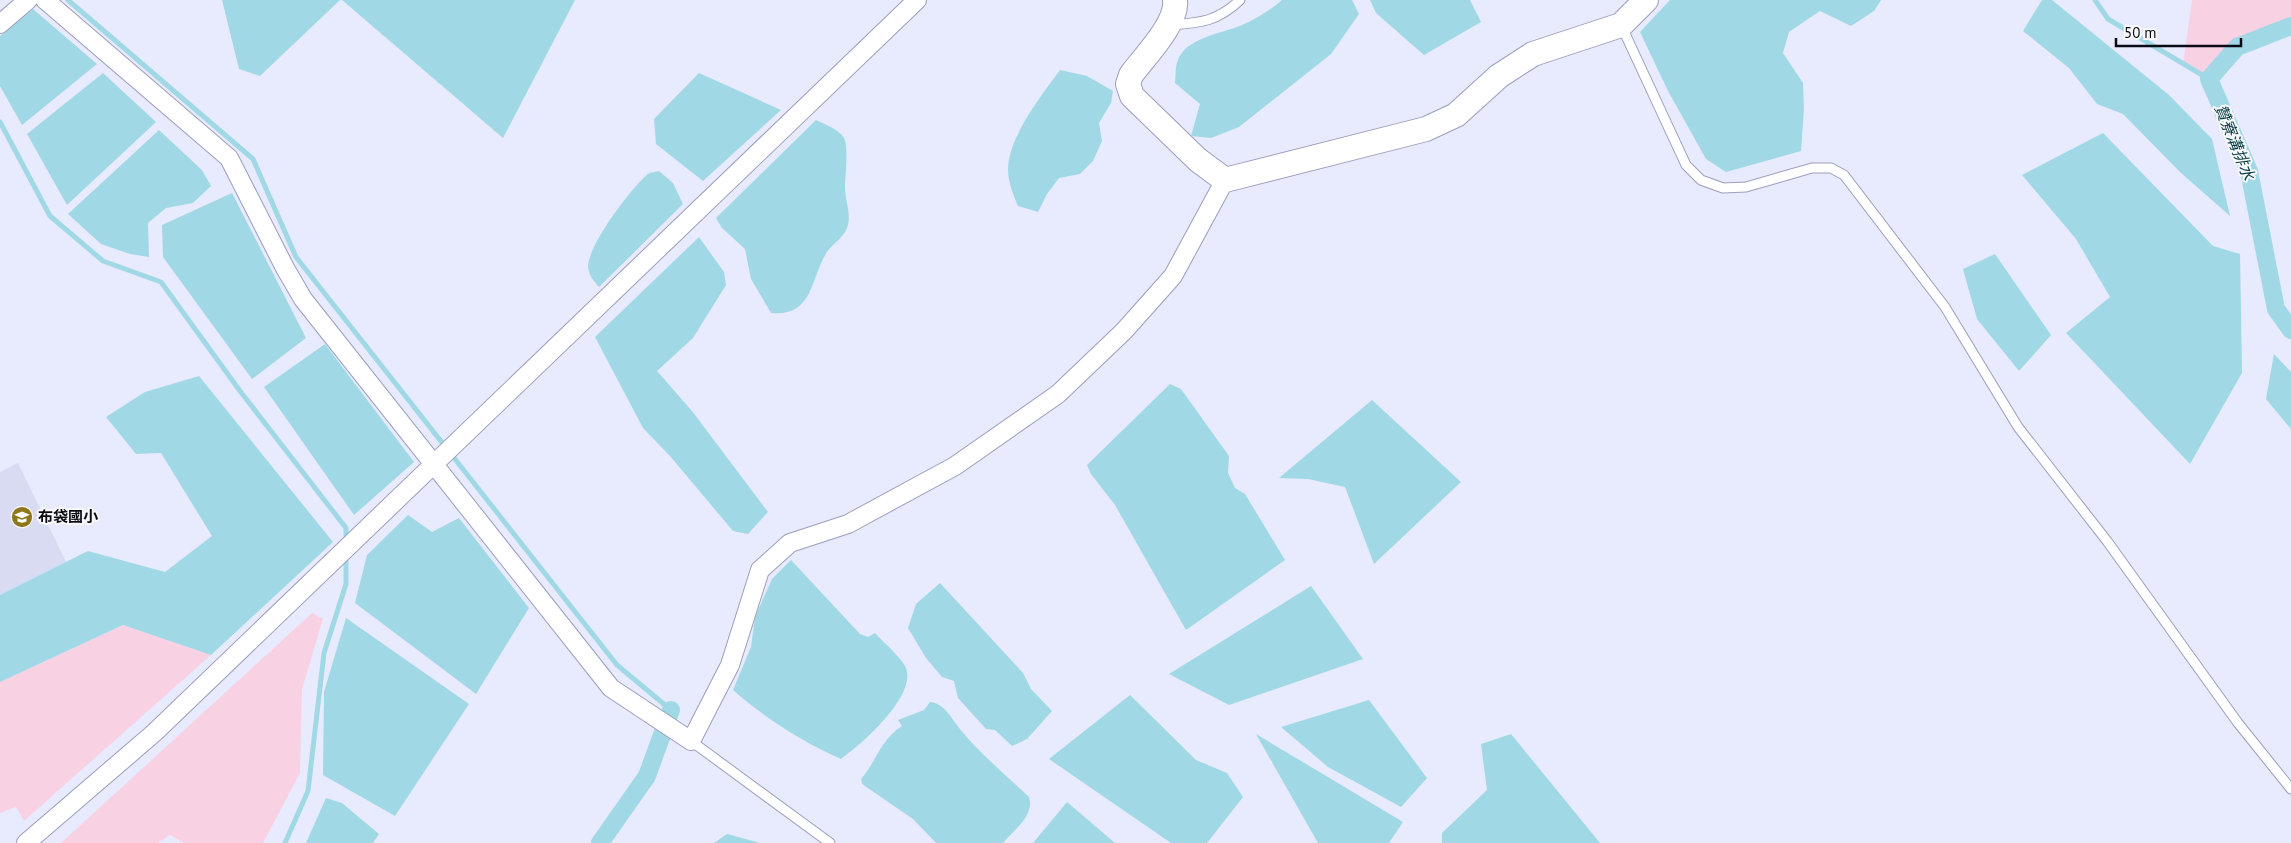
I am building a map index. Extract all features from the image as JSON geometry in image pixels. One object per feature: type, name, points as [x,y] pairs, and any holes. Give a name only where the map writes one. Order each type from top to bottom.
[{"type":"street","points":[[0,24],[28,0]]},
{"type":"street","points":[[44,0],[229,158],[285,268],[303,298],[611,688],[690,741],[730,666],[760,570],[790,542],[848,524],[955,466],[1058,394],[1124,331],[1173,276],[1225,180],[1426,129],[1456,115],[1499,76],[1533,54],[1621,25],[1646,0]]},
{"type":"street","points":[[26,843],[154,733],[917,0]]},
{"type":"street","points":[[1175,0],[1176,9],[1169,26],[1131,75],[1128,84],[1132,96],[1198,160],[1225,180]]},
{"type":"lane","points":[[1169,26],[1202,23],[1227,12],[1240,0]]},
{"type":"lane","points":[[1621,25],[1686,165],[1701,180],[1723,188],[1746,186],[1812,168],[1831,168],[1844,175],[1945,307],[2018,427],[2107,542],[2238,722],[2291,789]]},
{"type":"lane","points":[[690,741],[830,843]]},
{"type":"shaded area","points":[[222,0],[340,0],[260,76],[239,69]]},
{"type":"shaded area","points":[[342,0],[575,0],[503,138]]},
{"type":"shaded area","points":[[1282,0],[1352,0],[1359,14],[1331,54],[1239,127],[1211,138],[1191,136],[1200,104],[1175,83],[1176,65],[1181,54],[1195,42],[1247,23],[1268,11]]},
{"type":"shaded area","points":[[1370,0],[1470,0],[1481,22],[1424,55],[1376,13]]},
{"type":"shaded area","points":[[1670,0],[1881,0],[1874,11],[1851,26],[1820,11],[1789,32],[1783,53],[1803,83],[1804,109],[1801,151],[1726,172],[1706,159],[1668,91],[1640,32]]},
{"type":"shaded area","points":[[2042,0],[2052,0],[2169,95],[2212,139],[2230,216],[2180,172],[2123,114],[2097,104],[2069,68],[2023,31]]},
{"type":"shaded area","points":[[2192,0],[2291,0],[2291,26],[2237,47],[2209,79],[2183,64]]},
{"type":"shaded area","points":[[33,9],[97,64],[22,125],[0,86],[0,36]]},
{"type":"shaded area","points":[[1060,70],[1087,76],[1113,91],[1111,103],[1099,123],[1102,141],[1093,161],[1080,174],[1059,178],[1047,194],[1038,212],[1018,206],[1009,179],[1010,156],[1014,143],[1027,117]]},
{"type":"shaded area","points":[[103,73],[156,122],[67,205],[27,134]]},
{"type":"shaded area","points":[[699,73],[781,110],[703,181],[656,144],[654,119]]},
{"type":"shaded area","points":[[816,120],[831,127],[844,138],[847,155],[845,187],[849,216],[848,225],[821,262],[809,294],[803,302],[796,309],[785,313],[771,313],[751,279],[745,249],[722,228],[716,218]]},
{"type":"shaded area","points":[[159,130],[202,170],[211,186],[193,203],[166,208],[148,223],[149,257],[130,254],[101,244],[68,214]]},
{"type":"shaded area","points":[[2103,133],[2213,246],[2240,254],[2242,373],[2190,464],[2066,333],[2110,297],[2076,239],[2022,175]]},
{"type":"shaded area","points":[[659,171],[673,183],[683,204],[599,287],[591,276],[588,267],[595,245],[631,191],[648,174]]},
{"type":"shaded area","points":[[232,193],[306,338],[252,379],[163,257],[162,225]]},
{"type":"shaded area","points":[[699,237],[724,272],[726,285],[693,338],[657,371],[692,411],[768,512],[748,534],[733,531],[670,456],[643,428],[595,337]]},
{"type":"shaded area","points":[[1995,254],[2051,335],[2019,371],[1977,319],[1963,269]]},
{"type":"shaded area","points":[[325,344],[414,462],[354,515],[264,387]]},
{"type":"shaded area","points":[[2274,354],[2291,372],[2291,429],[2266,399]]},
{"type":"shaded area","points":[[199,376],[333,542],[211,655],[123,625],[0,682],[0,595],[88,551],[165,572],[212,536],[161,453],[136,454],[106,417],[145,392]]},
{"type":"shaded area","points":[[1170,384],[1181,389],[1229,456],[1228,473],[1235,488],[1245,494],[1285,560],[1186,630],[1115,505],[1091,474],[1087,465]]},
{"type":"shaded area","points":[[1372,400],[1461,482],[1374,564],[1345,487],[1308,479],[1279,478]]},
{"type":"shaded area","name":"布袋國小","points":[[18,463],[66,562],[0,595],[0,472]]},
{"type":"shaded area","points":[[408,515],[432,532],[459,518],[529,608],[476,694],[355,603],[367,555]]},
{"type":"shaded area","points":[[791,560],[860,634],[868,637],[875,633],[906,668],[907,679],[896,705],[861,743],[841,759],[784,729],[733,690],[751,647],[755,617],[772,579]]},
{"type":"shaded area","points":[[940,583],[1023,673],[1031,689],[1052,711],[1027,739],[1012,746],[995,730],[986,729],[958,698],[954,681],[942,677],[926,658],[908,628],[916,604]]},
{"type":"shaded area","points":[[1311,586],[1363,659],[1229,705],[1169,674]]},
{"type":"shaded area","points":[[312,613],[323,619],[302,689],[300,773],[263,843],[184,843],[170,835],[158,843],[61,843]]},
{"type":"shaded area","points":[[346,618],[469,704],[395,816],[323,775],[324,692]]},
{"type":"shaded area","points":[[123,625],[211,655],[24,821],[16,807],[0,813],[0,682]]},
{"type":"shaded area","points":[[1130,695],[1196,760],[1227,773],[1243,797],[1207,843],[1171,843],[1049,759]]},
{"type":"shaded area","points":[[1369,700],[1427,778],[1401,807],[1328,767],[1281,727]]},
{"type":"shaded area","points":[[930,702],[944,708],[976,747],[1029,797],[1030,804],[1026,816],[1003,843],[936,843],[913,819],[862,784],[861,779],[884,744],[902,726],[898,720],[924,710]]},
{"type":"shaded area","points":[[1256,734],[1403,822],[1389,843],[1318,843]]},
{"type":"shaded area","points":[[1511,734],[1600,843],[1442,843],[1442,833],[1487,790],[1481,744]]},
{"type":"shaded area","points":[[326,798],[342,803],[379,834],[373,843],[306,843]]},
{"type":"shaded area","points":[[1067,802],[1115,843],[1033,843]]},
{"type":"shaded area","points":[[727,834],[760,843],[714,843]]},
{"type":"waterway","points":[[68,0],[253,159],[296,257],[617,665],[671,710]]},
{"type":"waterway","points":[[2095,0],[2108,19],[2209,79]]},
{"type":"waterway","name":"贊寮溝排水","points":[[2291,26],[2237,47],[2209,79],[2249,171],[2276,309],[2291,330]]},
{"type":"waterway","points":[[0,122],[50,216],[103,261],[161,282],[240,391],[346,528],[346,541]]},
{"type":"waterway","points":[[285,843],[308,791],[324,653],[346,584],[346,555]]},
{"type":"waterway","points":[[600,843],[647,776],[671,710]]},
{"type":"place","name":"布袋國小","points":[[22,517]]}]
